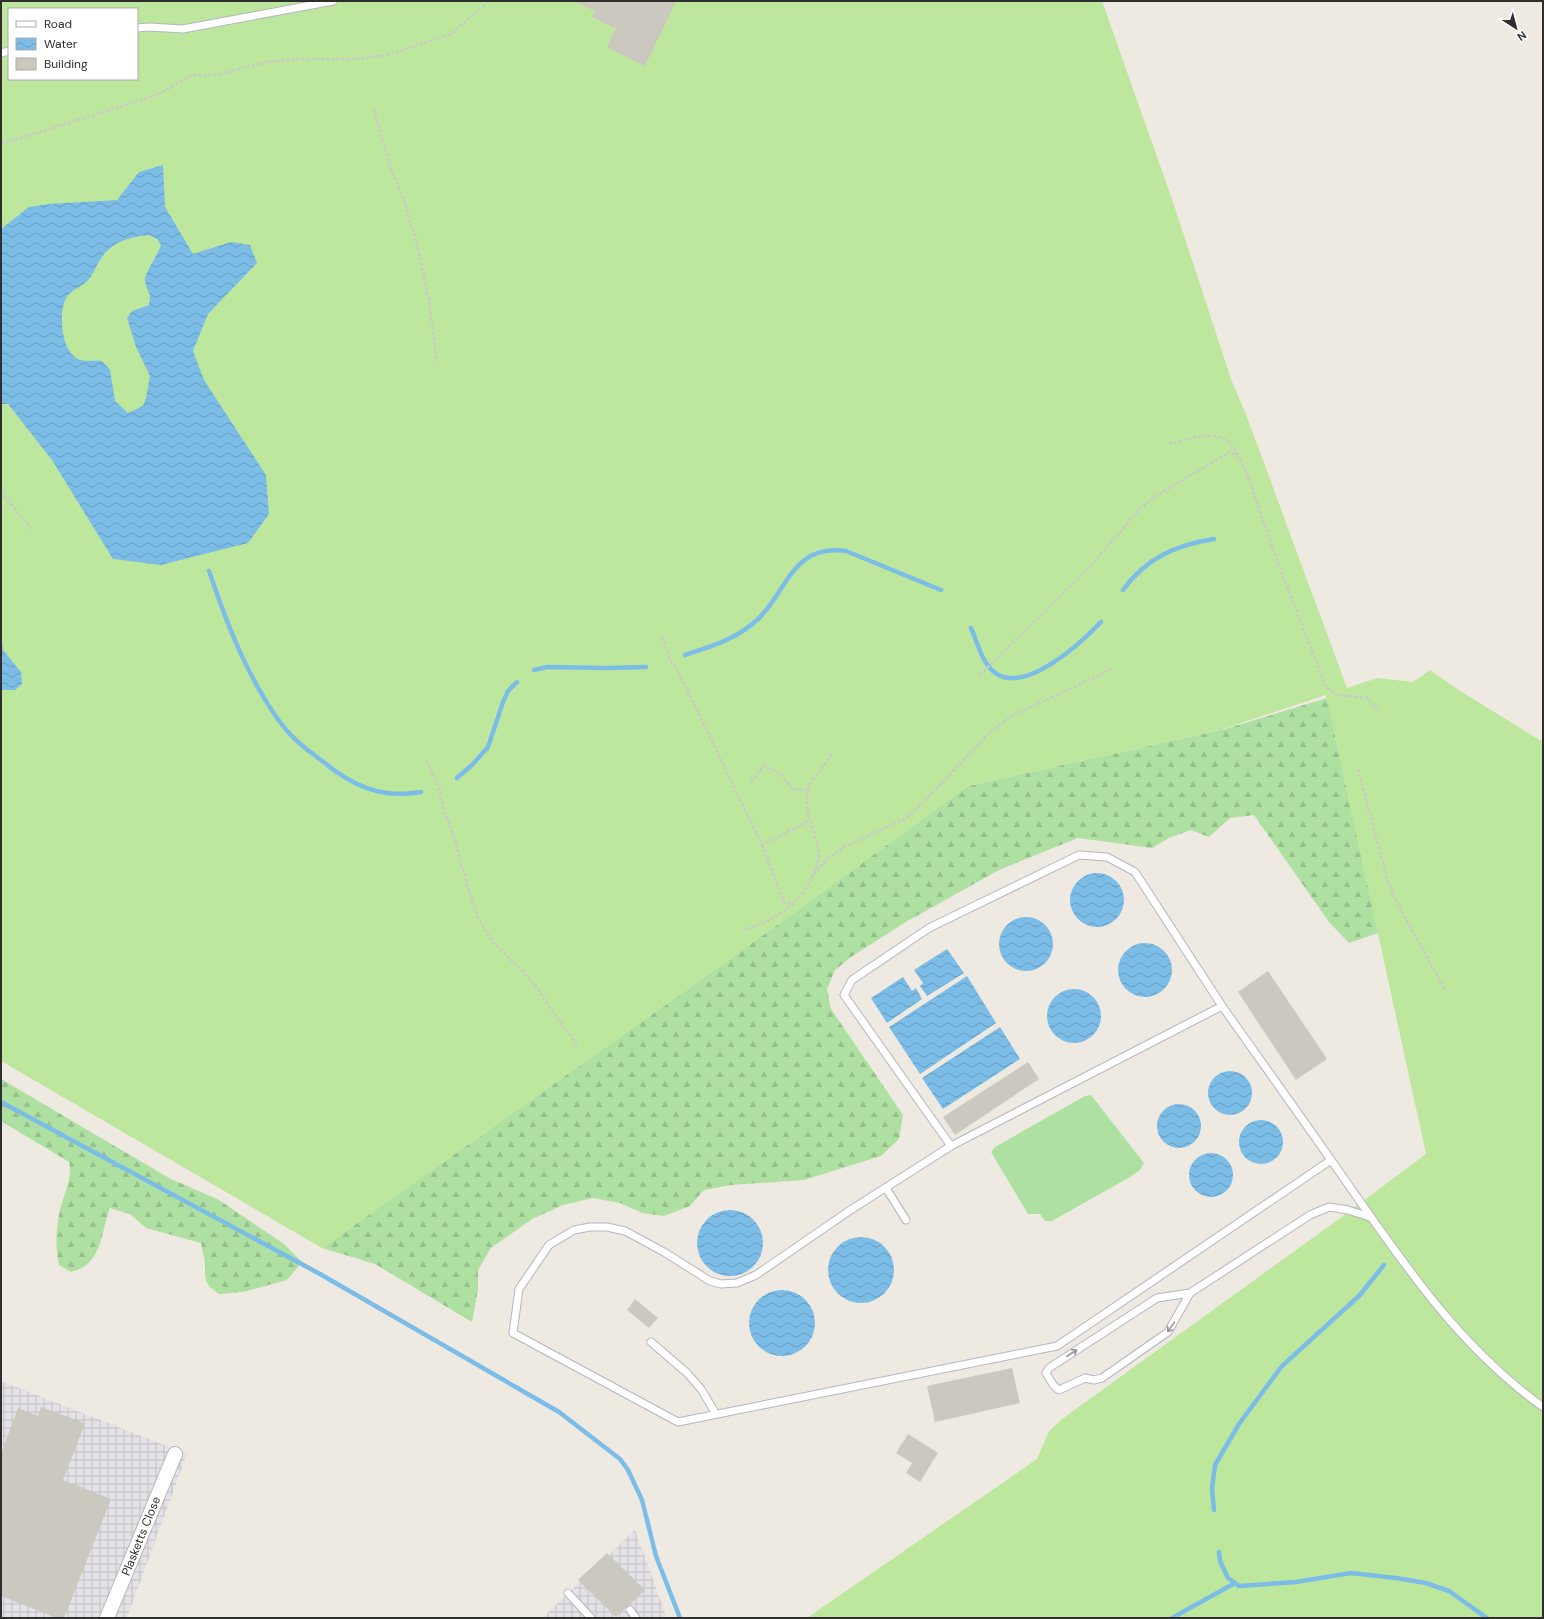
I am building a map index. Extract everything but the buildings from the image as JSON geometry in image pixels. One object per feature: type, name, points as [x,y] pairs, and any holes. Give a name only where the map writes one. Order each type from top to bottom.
[{"type":"street","name":"Plasketts Close","points":[[107,1618],[175,1454]]},
{"type":"lane","points":[[138,28],[189,28],[334,1]]},
{"type":"lane","points":[[951,1146],[844,995],[852,980],[929,928],[1079,856],[1107,857],[1135,872],[1222,1006],[1370,1217],[1437,1307],[1487,1361],[1543,1407]]},
{"type":"lane","points":[[1222,1006],[951,1146],[849,1211],[756,1276],[737,1284],[721,1284],[710,1281],[643,1240],[625,1231],[607,1227],[590,1227],[574,1230],[549,1246],[538,1258],[519,1289],[513,1333],[678,1422],[1057,1346],[1331,1160]]},
{"type":"lane","points":[[886,1188],[906,1220]]},
{"type":"lane","points":[[1190,1293],[1168,1332],[1102,1378],[1094,1380],[1085,1378],[1059,1390],[1046,1373],[1049,1368],[1157,1298],[1190,1293],[1310,1215],[1329,1207],[1348,1210],[1370,1217]]},
{"type":"lane","points":[[651,1342],[687,1373],[701,1389],[716,1414]]},
{"type":"lane","points":[[568,1593],[591,1618]]},
{"type":"lane","points":[[630,1610],[636,1618]]},
{"type":"path","points":[[1,144],[157,95],[192,75],[219,75],[268,62],[301,59],[356,59],[385,55],[407,49],[450,34],[489,1]]},
{"type":"path","points":[[374,110],[391,169],[404,200],[416,241],[429,300],[437,363]]},
{"type":"path","points":[[1169,444],[1210,436],[1224,439],[1230,443],[1246,471],[1276,558],[1326,687],[1338,695],[1368,698],[1379,712]]},
{"type":"path","points":[[980,675],[1086,571],[1139,510],[1154,497],[1214,463],[1223,455],[1230,452],[1239,458]]},
{"type":"path","points":[[1,492],[31,529]]},
{"type":"path","points":[[662,637],[672,661],[762,845],[784,902],[792,903]]},
{"type":"path","points":[[814,874],[828,858],[848,845],[904,819],[922,804],[990,732],[1001,723],[1018,713],[1112,668]]},
{"type":"path","points":[[743,930],[761,925],[788,909],[811,883],[820,854],[809,821],[807,794],[815,775],[829,762],[832,752]]},
{"type":"path","points":[[426,760],[439,788],[468,888],[479,920],[492,942],[524,972],[537,988],[578,1046]]},
{"type":"path","points":[[751,782],[763,766],[777,771],[787,784],[799,791],[809,790]]},
{"type":"path","points":[[1358,769],[1388,882],[1396,901],[1445,990]]},
{"type":"path","points":[[762,845],[809,821]]},
{"type":"shaded area","points":[[1,1381],[187,1454],[127,1618],[1,1618]]},
{"type":"shaded area","points":[[635,1530],[667,1618],[542,1618]]},
{"type":"green space","points":[[1,1],[1102,1],[1174,205],[1231,379],[1247,417],[1347,688],[1377,678],[1413,682],[1430,670],[1457,689],[1543,742],[1543,1618],[807,1618],[1037,1459],[1049,1431],[1062,1419],[1339,1219],[1426,1154],[1326,695],[1220,730],[968,786],[723,964],[322,1248],[1,1061]]},
{"type":"green space","points":[[1327,698],[1378,933],[1349,943],[1329,922],[1254,815],[1230,818],[1209,837],[1191,830],[1169,838],[1152,848],[1078,838],[999,870],[904,923],[851,957],[835,970],[827,989],[831,1009],[903,1115],[899,1139],[881,1156],[804,1180],[731,1185],[704,1190],[690,1206],[664,1216],[642,1213],[620,1203],[593,1198],[563,1205],[532,1219],[491,1248],[478,1270],[478,1289],[472,1322],[375,1264],[322,1248],[723,964],[968,786],[1225,729]]},
{"type":"green space","points":[[1,1079],[169,1178],[219,1200],[284,1244],[302,1262],[287,1280],[243,1292],[219,1294],[208,1285],[205,1275],[205,1260],[201,1243],[146,1228],[130,1214],[110,1208],[99,1247],[91,1261],[83,1267],[71,1272],[59,1265],[57,1231],[60,1210],[69,1180],[69,1162],[1,1121]]},
{"type":"green space","points":[[1091,1095],[1144,1163],[1140,1170],[1130,1177],[1052,1221],[1045,1221],[1040,1214],[1028,1214],[991,1152],[995,1147],[1085,1096]]},
{"type":"water","points":[[163,165],[165,207],[193,254],[231,242],[250,245],[257,263],[208,314],[193,351],[204,380],[266,475],[269,514],[248,543],[161,565],[113,559],[52,460],[8,404],[1,404],[1,229],[29,207],[48,204],[117,200],[139,172]],"holes":[[[149,235],[157,239],[161,245],[145,277],[150,296],[149,305],[132,311],[127,318],[136,347],[150,376],[143,406],[128,413],[115,401],[110,370],[102,361],[81,360],[74,357],[69,350],[63,333],[62,313],[68,295],[87,281],[104,254],[109,249],[128,239],[142,236]]]},
{"type":"water","points":[[1,634],[3,650],[21,672],[22,684],[15,690],[1,690]]},
{"type":"water","points":[[1092,873],[1102,873],[1112,877],[1120,885],[1124,895],[1124,905],[1120,915],[1112,923],[1102,927],[1092,927],[1082,923],[1074,915],[1070,905],[1070,895],[1074,885],[1082,877]]},
{"type":"water","points":[[1021,917],[1031,917],[1041,921],[1049,929],[1053,939],[1053,949],[1049,959],[1041,967],[1031,971],[1021,971],[1011,967],[1003,959],[999,949],[999,939],[1003,929],[1011,921]]},
{"type":"water","points":[[1140,943],[1150,943],[1160,947],[1168,955],[1172,965],[1172,975],[1168,985],[1160,993],[1150,997],[1140,997],[1130,993],[1122,985],[1118,975],[1118,965],[1122,955],[1130,947]]},
{"type":"water","points":[[947,949],[964,973],[927,996],[920,986],[923,983],[914,970]]},
{"type":"water","points":[[967,976],[996,1023],[920,1074],[889,1027]]},
{"type":"water","points":[[903,977],[912,991],[916,988],[922,999],[887,1023],[871,998]]},
{"type":"water","points":[[1069,989],[1079,989],[1089,993],[1097,1001],[1101,1011],[1101,1021],[1097,1031],[1089,1039],[1079,1043],[1069,1043],[1059,1039],[1051,1031],[1047,1021],[1047,1011],[1051,1001],[1059,993]]},
{"type":"water","points":[[1000,1027],[1020,1059],[943,1109],[922,1078]]},
{"type":"water","points":[[1226,1071],[1234,1071],[1239,1072],[1246,1077],[1251,1084],[1251,1102],[1246,1109],[1239,1114],[1226,1115],[1218,1112],[1211,1105],[1208,1097],[1208,1089],[1211,1081],[1218,1074]]},
{"type":"water","points":[[1175,1104],[1183,1104],[1188,1105],[1195,1110],[1200,1117],[1200,1135],[1195,1142],[1188,1147],[1175,1148],[1167,1145],[1160,1138],[1157,1130],[1157,1122],[1160,1114],[1167,1107]]},
{"type":"water","points":[[1257,1120],[1265,1120],[1270,1121],[1277,1126],[1282,1133],[1282,1151],[1277,1158],[1270,1163],[1257,1164],[1249,1161],[1242,1154],[1239,1146],[1239,1138],[1242,1130],[1249,1123]]},
{"type":"water","points":[[1207,1153],[1215,1153],[1220,1154],[1227,1159],[1232,1166],[1232,1184],[1227,1191],[1220,1196],[1207,1197],[1199,1194],[1192,1187],[1189,1179],[1189,1171],[1192,1163],[1199,1156]]},
{"type":"water","points":[[730,1210],[743,1213],[753,1220],[760,1230],[763,1243],[760,1256],[753,1266],[743,1273],[730,1276],[717,1273],[707,1266],[700,1256],[697,1243],[700,1230],[707,1220],[717,1213]]},
{"type":"water","points":[[861,1237],[874,1240],[884,1247],[891,1257],[894,1270],[891,1283],[884,1293],[874,1300],[861,1303],[848,1300],[838,1293],[831,1283],[828,1270],[831,1257],[838,1247],[848,1240]]},
{"type":"water","points":[[782,1290],[795,1293],[805,1300],[812,1310],[815,1323],[812,1336],[805,1346],[795,1353],[782,1356],[769,1353],[759,1346],[752,1336],[749,1323],[752,1310],[759,1300],[769,1293]]},
{"type":"waterway","points":[[1123,590],[1132,579],[1152,561],[1175,549],[1214,539]]},
{"type":"waterway","points":[[685,655],[724,641],[742,632],[758,619],[768,608],[793,572],[802,562],[813,555],[828,551],[846,551],[941,590]]},
{"type":"waterway","points":[[209,571],[227,620],[247,667],[277,719],[289,733],[333,769],[356,783],[380,792],[393,794],[421,792]]},
{"type":"waterway","points":[[971,628],[986,663],[994,672],[1006,678],[1021,677],[1036,672],[1051,664],[1080,642],[1101,622]]},
{"type":"waterway","points":[[534,670],[547,667],[646,667]]},
{"type":"waterway","points":[[457,778],[473,764],[488,747],[503,702],[508,691],[517,682]]},
{"type":"waterway","points":[[1,1102],[320,1274],[559,1412],[620,1459],[628,1470],[642,1500],[656,1556],[680,1618]]},
{"type":"waterway","points":[[1214,1510],[1212,1489],[1215,1465],[1239,1424],[1282,1366],[1359,1296],[1384,1265]]},
{"type":"waterway","points":[[1219,1552],[1220,1561],[1228,1578],[1239,1586],[1296,1582],[1351,1573],[1396,1578],[1426,1583],[1449,1591],[1487,1618]]},
{"type":"waterway","points":[[1172,1618],[1235,1583]]}]
